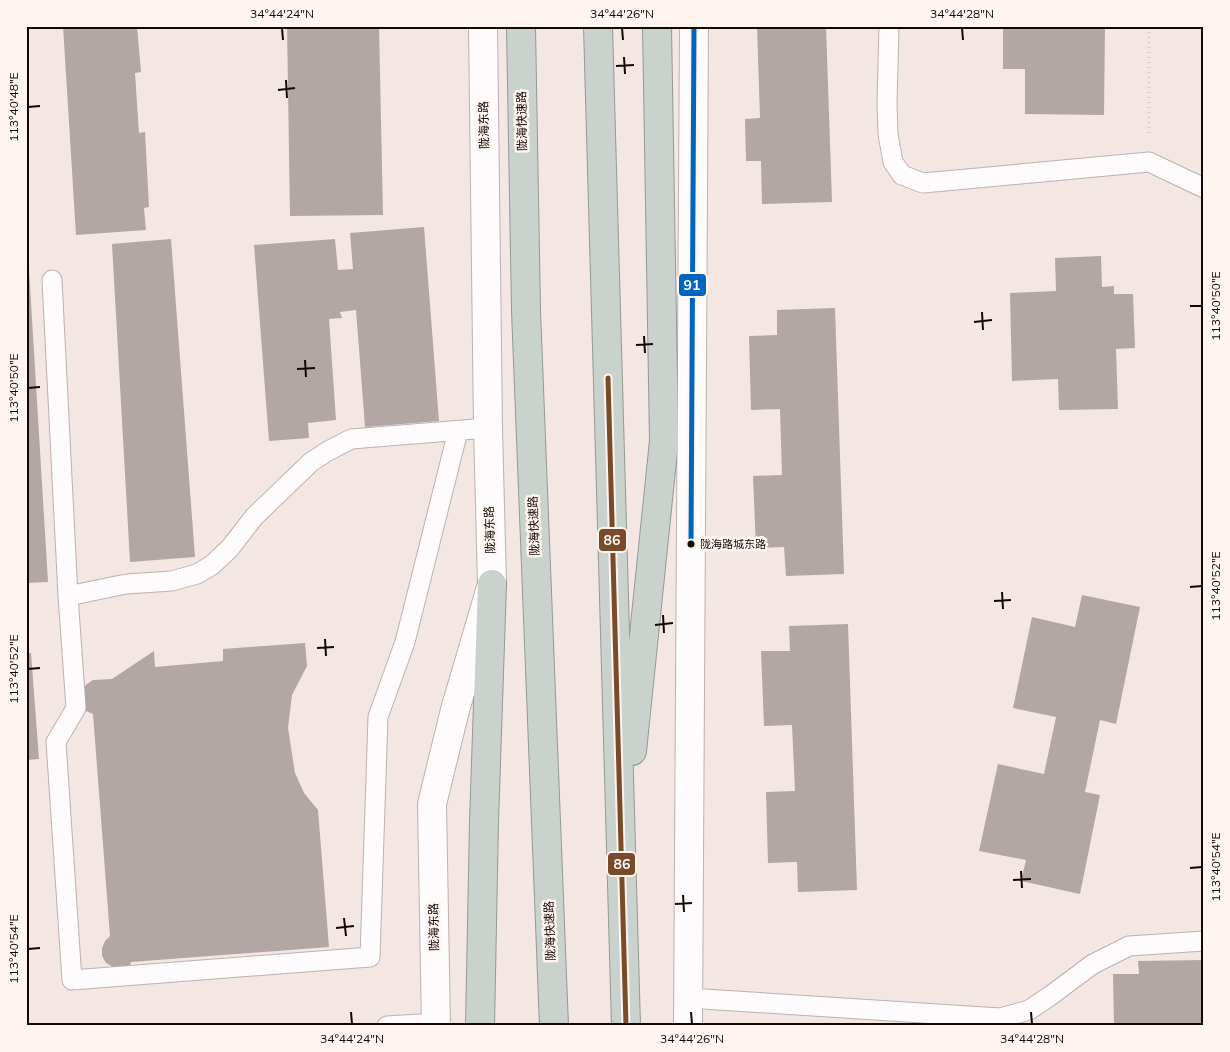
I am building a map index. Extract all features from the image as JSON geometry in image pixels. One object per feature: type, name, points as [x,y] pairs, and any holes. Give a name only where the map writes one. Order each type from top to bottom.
[{"type":"highway","name":"陇海快速路","points":[[521,26],[526,311],[554,1026]]},
{"type":"highway","points":[[598,26],[626,1026]]},
{"type":"highway","points":[[621,862],[664,441],[657,26]]},
{"type":"highway","points":[[480,1026],[484,822],[492,584]]},
{"type":"street","name":"陇海东路","points":[[436,1024],[432,804],[455,710],[492,584],[488,428],[484,26]]},
{"type":"street","points":[[688,1026],[694,26]]},
{"type":"lane","points":[[889,26],[888,134],[893,162],[902,175],[924,183],[1148,162],[1204,188]]},
{"type":"lane","points":[[52,280],[68,596],[76,708],[56,742],[72,980],[370,957],[378,717],[405,642],[458,431]]},
{"type":"lane","points":[[68,596],[126,584],[172,581],[197,574],[212,565],[224,554],[254,517],[311,462],[351,439],[488,428]]},
{"type":"lane","points":[[688,998],[1000,1018],[1029,1010],[1093,964],[1129,946],[1204,941]]},
{"type":"lane","points":[[387,1026],[436,1024]]},
{"type":"path","points":[[1148,162],[1149,26]]},
{"type":"building","points":[[63,26],[137,26],[141,72],[135,73],[139,133],[145,132],[149,207],[144,208],[146,230],[76,235]]},
{"type":"building","points":[[287,26],[379,26],[383,215],[290,216]]},
{"type":"building","points":[[757,26],[826,26],[832,202],[762,204],[761,161],[746,161],[745,119],[760,118]]},
{"type":"building","points":[[1003,26],[1105,26],[1104,115],[1025,114],[1025,69],[1003,69]]},
{"type":"building","points":[[424,227],[439,421],[365,427],[356,310],[340,312],[342,318],[329,319],[336,420],[308,423],[309,438],[269,441],[254,245],[335,239],[338,270],[353,269],[350,233]]},
{"type":"building","points":[[171,239],[195,557],[130,562],[112,244]]},
{"type":"building","points":[[26,253],[28,253],[48,582],[26,583]]},
{"type":"building","points":[[1101,256],[1102,287],[1114,286],[1114,294],[1133,294],[1135,348],[1116,349],[1118,409],[1059,410],[1058,379],[1012,381],[1010,293],[1056,291],[1055,258]]},
{"type":"building","points":[[835,308],[844,574],[786,576],[784,547],[756,548],[753,476],[782,475],[780,409],[751,410],[749,336],[777,335],[777,310]]},
{"type":"building","points":[[1082,595],[1140,607],[1116,724],[1100,720],[1085,792],[1100,795],[1080,894],[1021,881],[1026,860],[979,851],[998,764],[1044,774],[1056,717],[1013,708],[1032,617],[1075,627]]},
{"type":"building","points":[[848,624],[857,890],[798,892],[797,862],[768,863],[766,792],[795,791],[792,725],[764,726],[761,651],[790,651],[789,626]]},
{"type":"building","points":[[305,643],[307,666],[292,695],[288,728],[295,773],[304,793],[318,810],[329,947],[131,962],[130,965],[120,969],[106,963],[102,956],[102,948],[110,936],[93,714],[86,711],[82,705],[82,690],[93,680],[112,679],[154,651],[155,667],[223,661],[223,649]]},
{"type":"building","points":[[26,653],[31,653],[39,759],[26,760]]},
{"type":"building","points":[[1204,960],[1204,1026],[1114,1026],[1113,974],[1139,974],[1138,961]]},
{"type":"transit line","name":"91","points":[[691,544],[694,26]]},
{"type":"transit line","name":"86","points":[[608,378],[626,1026]]},
{"type":"place","name":"陇海路城东路","points":[[691,544]]}]
